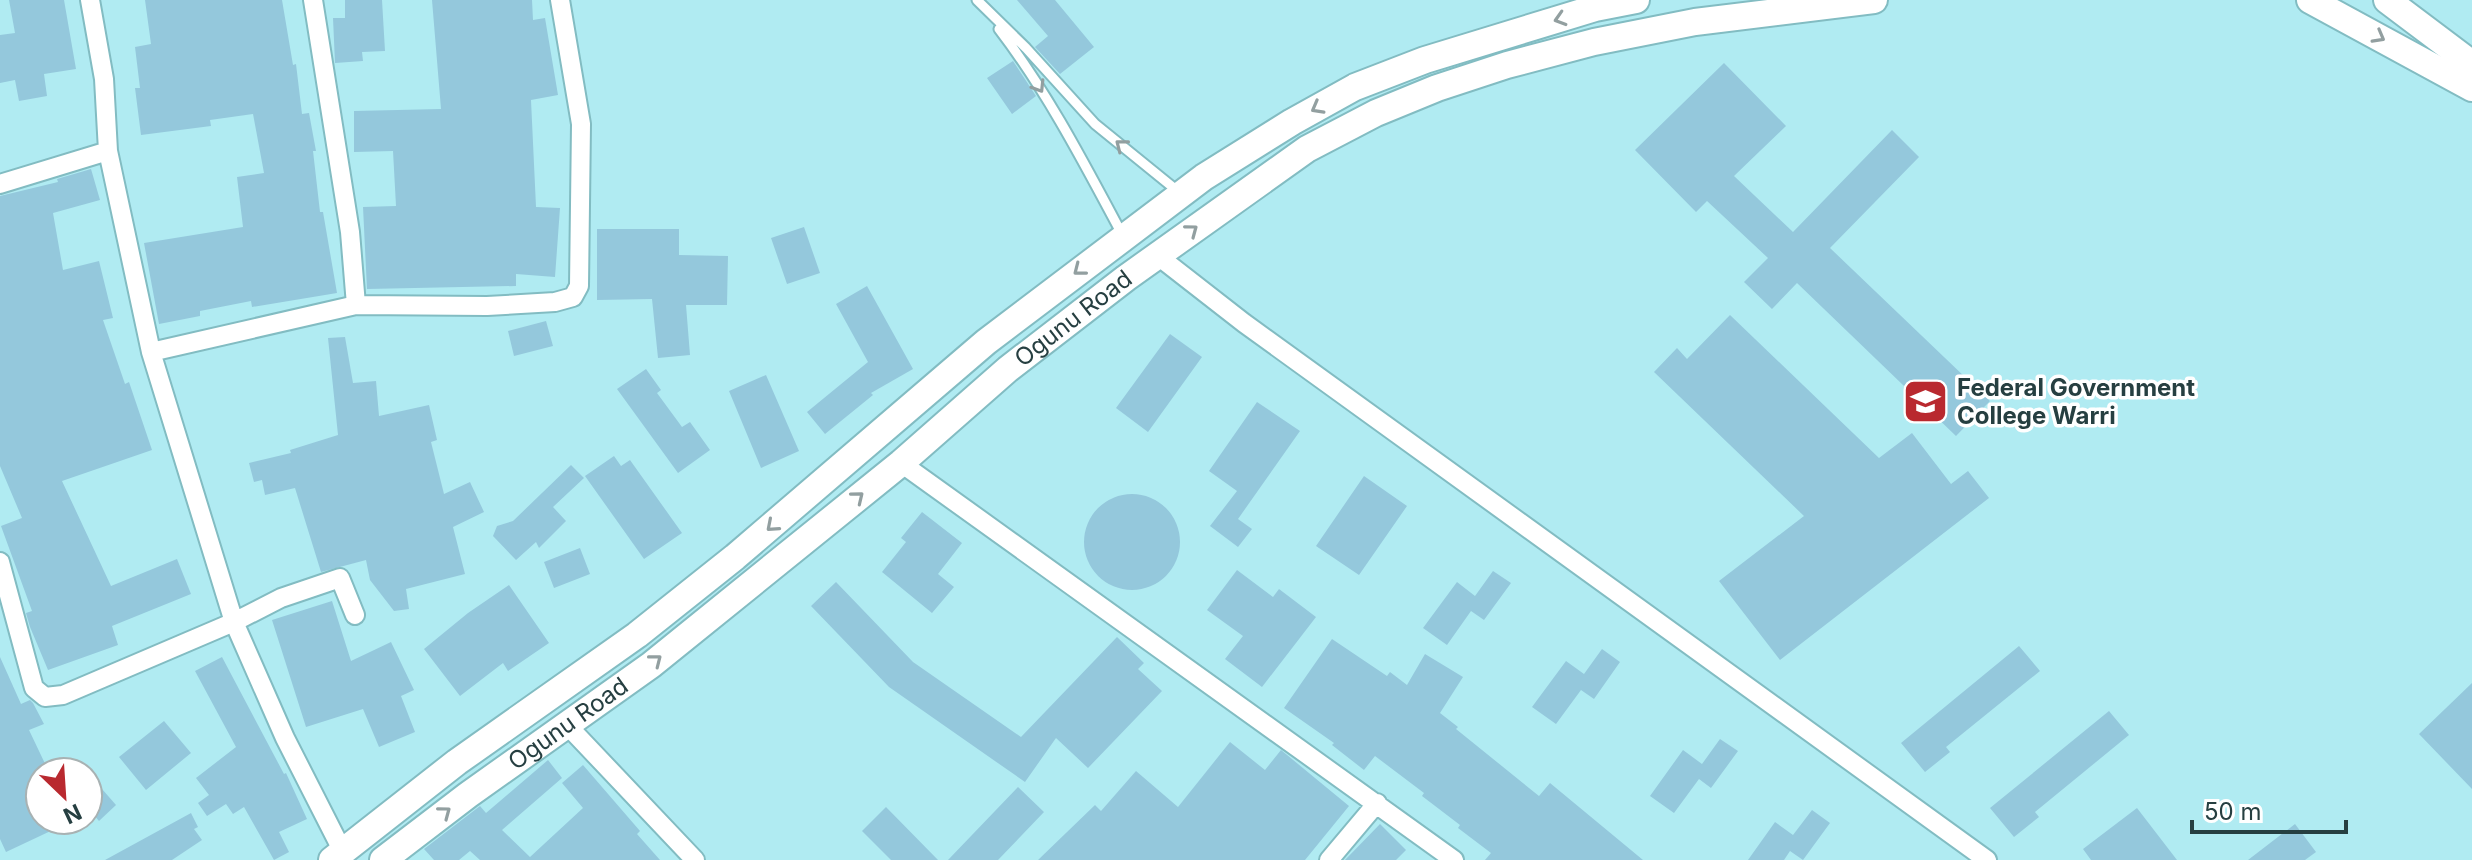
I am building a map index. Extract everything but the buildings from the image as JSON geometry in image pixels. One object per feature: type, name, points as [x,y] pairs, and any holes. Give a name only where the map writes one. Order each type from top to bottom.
[{"type":"main road","name":"Ogunu Road","points":[[338,856],[457,762],[637,635],[735,557],[986,342],[1182,194],[1292,122],[1355,87],[1425,60],[1595,8],[1636,0]]},
{"type":"main road","name":"Ogunu Road","points":[[392,857],[468,795],[651,665],[901,463],[1008,369],[1307,149],[1376,113],[1437,88],[1594,42],[1710,20],[1874,0]]},
{"type":"main road","points":[[2310,0],[2472,88]]},
{"type":"main road","points":[[2387,0],[2472,64]]},
{"type":"street","points":[[90,0],[104,79],[108,151],[151,352],[234,622],[338,856]]},
{"type":"street","points":[[313,0],[350,232],[356,305]]},
{"type":"street","points":[[151,352],[356,305],[487,306],[555,302],[573,297],[579,286],[581,124],[560,0]]},
{"type":"street","points":[[0,184],[108,151]]},
{"type":"street","points":[[1158,256],[1256,332],[1987,860]]},
{"type":"street","points":[[901,463],[1454,860]]},
{"type":"street","points":[[0,562],[34,688],[45,697],[63,695],[234,622],[281,598],[340,578],[355,615]]},
{"type":"street","points":[[567,725],[695,860]]},
{"type":"street","points":[[1329,860],[1377,803]]},
{"type":"lane","points":[[978,0],[1095,124],[1182,194]]},
{"type":"lane","points":[[978,0],[1018,54],[1068,134],[1124,238]]},
{"type":"place","name":"Federal Government College Warri","points":[[1926,402]]}]
